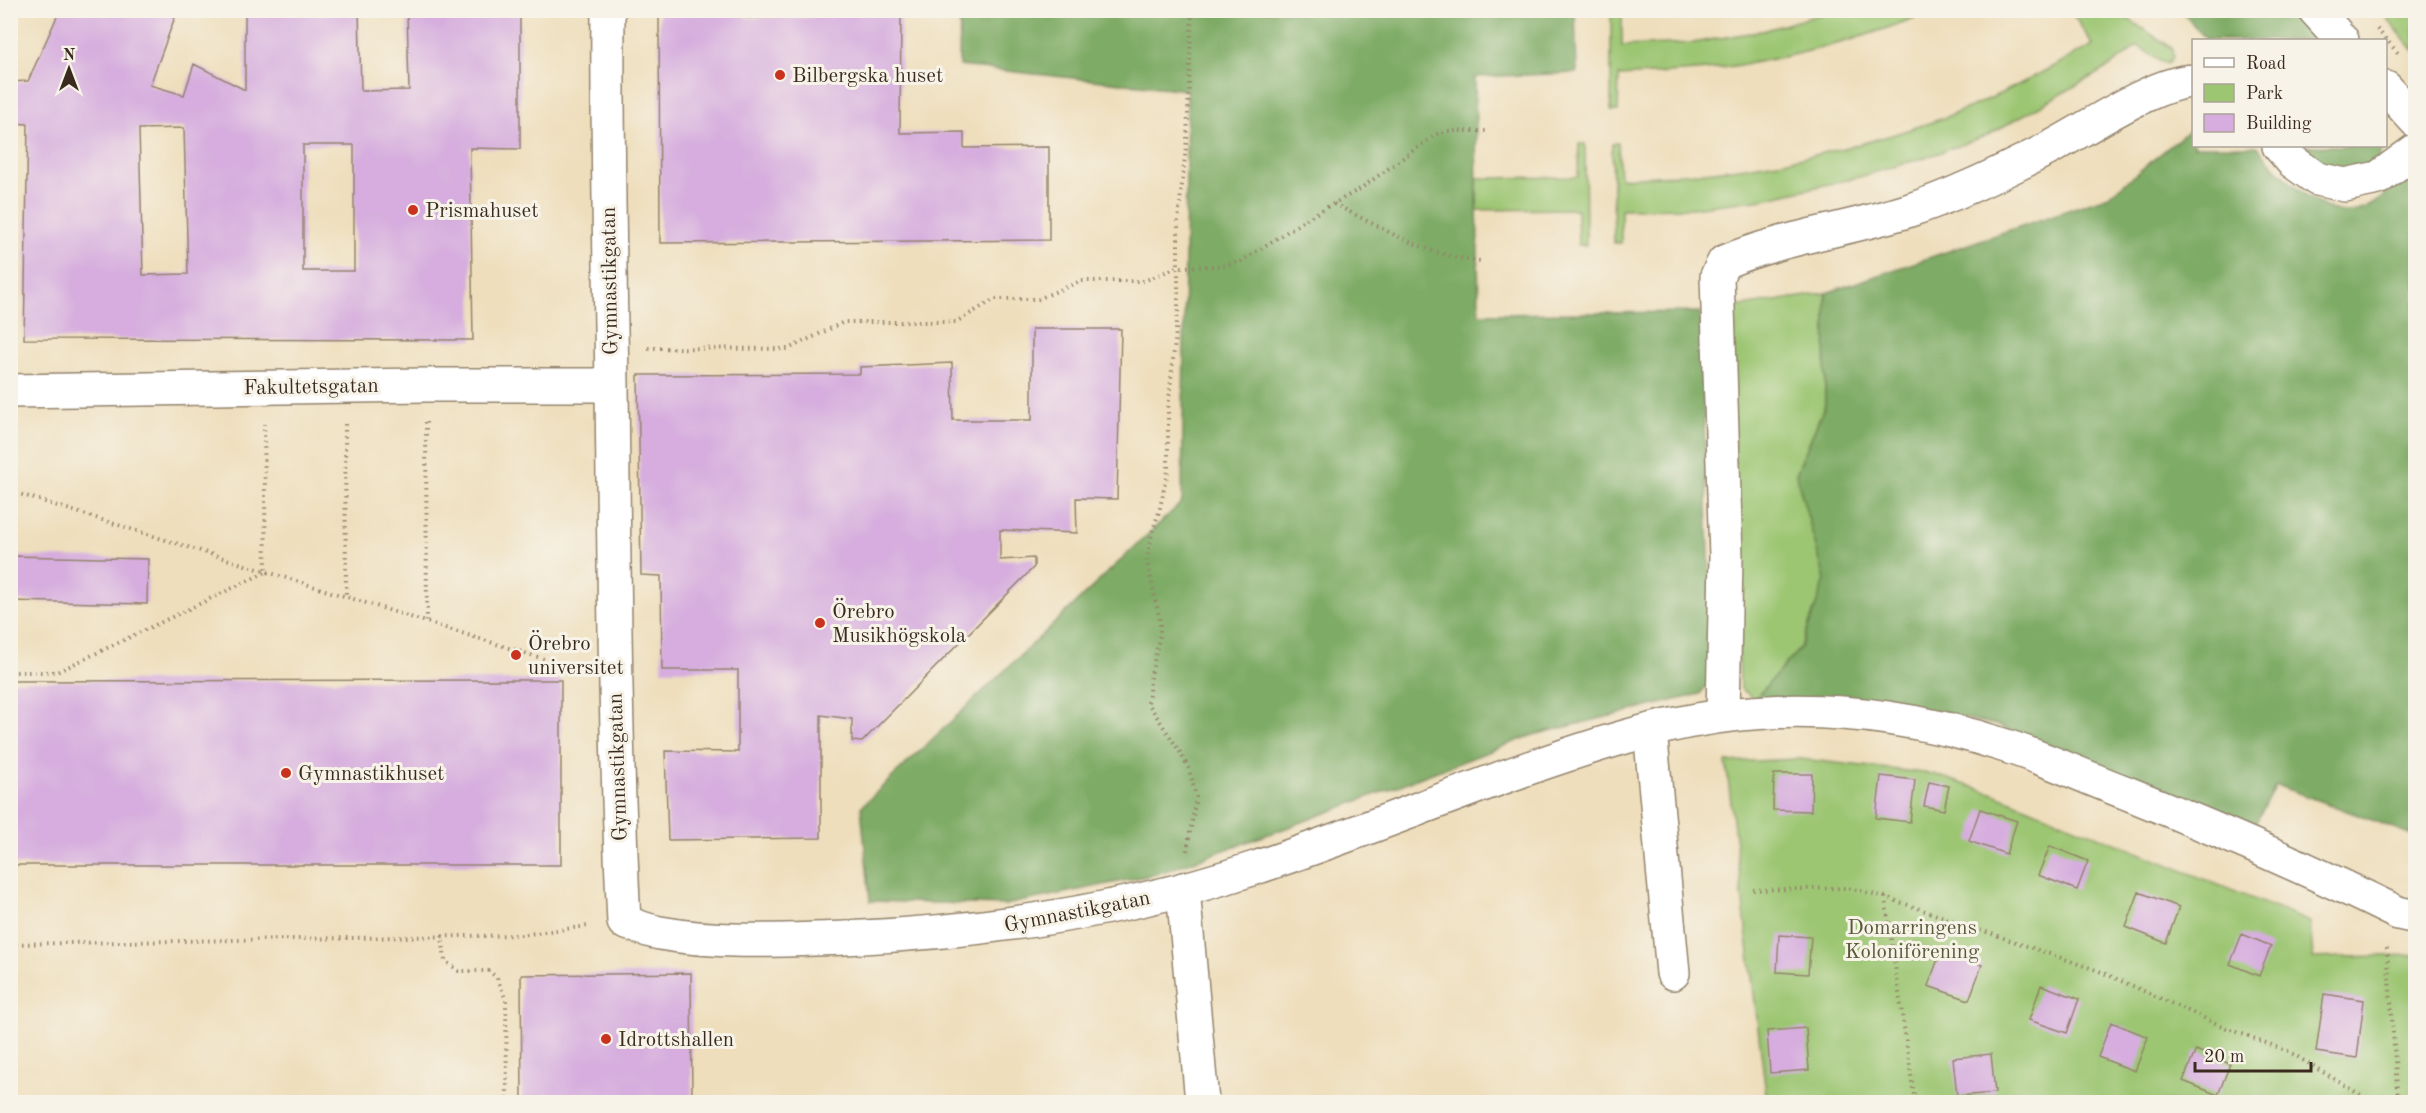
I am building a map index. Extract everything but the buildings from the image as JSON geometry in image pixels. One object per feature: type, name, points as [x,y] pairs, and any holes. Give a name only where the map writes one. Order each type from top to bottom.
[{"type":"street","name":"Gymnastikgatan","points":[[608,10],[607,155],[612,385],[614,681],[624,922],[657,933],[732,939],[907,935],[991,927],[1119,904],[1183,889],[1255,868],[1495,779],[1589,747],[1650,730],[1723,716],[1790,712],[1831,713],[1899,720],[1954,731],[2007,746],[2224,832],[2398,913],[2415,917]]},
{"type":"street","points":[[2314,10],[2341,39]]},
{"type":"street","points":[[1723,716],[1726,558],[1717,276],[1724,262],[1753,250],[1905,212],[1971,185],[2043,151],[2163,88],[2192,81]]},
{"type":"street","points":[[2387,90],[2415,121]]},
{"type":"street","points":[[2280,147],[2292,161],[2317,179],[2345,185],[2378,178],[2415,150]]},
{"type":"street","name":"Fakultetsgatan","points":[[10,391],[426,385],[612,385]]},
{"type":"street","points":[[1650,730],[1672,974]]},
{"type":"street","points":[[1183,889],[1202,1102]]},
{"type":"path","points":[[1183,889],[1185,857],[1196,797],[1189,769],[1148,703],[1150,680],[1160,634],[1160,621],[1147,560],[1168,471],[1168,409],[1178,311],[1178,221],[1187,138],[1192,10]]},
{"type":"path","points":[[2376,28],[2386,39]]},
{"type":"path","points":[[2387,40],[2400,55]]},
{"type":"path","points":[[611,348],[788,349],[844,322],[956,322],[995,299],[1038,299],[1081,281],[1144,281],[1177,267],[1222,266],[1240,262],[1360,189],[1436,135],[1446,131],[1486,131]]},
{"type":"path","points":[[1334,204],[1427,249],[1466,261],[1483,261]]},
{"type":"path","points":[[426,385],[427,622]]},
{"type":"path","points":[[344,386],[346,597]]},
{"type":"path","points":[[263,387],[266,572]]},
{"type":"path","points":[[10,491],[614,681]]},
{"type":"path","points":[[10,672],[57,672],[266,572]]},
{"type":"path","points":[[1753,890],[1848,888],[1885,897],[2099,971],[2224,1027],[2288,1051],[2372,1102]]},
{"type":"path","points":[[1885,897],[1915,1102]]},
{"type":"path","points":[[2384,906],[2398,1102]]},
{"type":"path","points":[[10,944],[521,935],[624,922]]},
{"type":"path","points":[[442,935],[445,961],[459,971],[489,971],[497,978],[506,1000],[507,1102]]},
{"type":"green space","points":[[960,11],[1575,11],[1577,73],[1475,77],[1479,314],[1700,312],[1713,664],[1710,681],[1700,694],[1533,735],[1157,874],[1005,905],[870,901],[861,807],[1182,502],[1187,90],[959,66]]},
{"type":"green space","points":[[1611,11],[1622,11],[1622,46],[1693,43],[1766,30],[1832,11],[1931,11],[1849,40],[1792,55],[1706,70],[1619,76],[1618,111],[1611,111]]},
{"type":"green space","points":[[2074,11],[2116,11],[2172,48],[2173,57],[2168,64],[2161,62],[2138,46],[2109,67],[1988,135],[1930,156],[1859,177],[1764,199],[1691,208],[1621,209],[1621,243],[1614,243],[1612,144],[1618,143],[1620,178],[1700,173],[1778,162],[1893,135],[1973,106],[2093,45],[2074,16]]},
{"type":"green space","points":[[2181,11],[2288,11],[2315,39],[2206,39]]},
{"type":"green space","points":[[2381,11],[2415,11],[2415,52]]},
{"type":"green space","points":[[2192,128],[2192,147],[2258,147],[2292,184],[2307,196],[2323,206],[2339,211],[2355,211],[2371,205],[2398,187],[2415,181],[2415,836],[2276,785],[2253,828],[1996,725],[1921,709],[1755,699],[1801,647],[1825,580],[1796,474],[1825,405],[1826,293],[2109,196]]},
{"type":"green space","points":[[1579,144],[1585,144],[1586,245],[1578,245],[1577,209],[1477,210],[1477,178],[1578,177]]},
{"type":"green space","points":[[2301,147],[2383,147],[2376,161],[2354,176],[2313,160]]},
{"type":"green space","points":[[1826,293],[1825,405],[1796,474],[1826,580],[1801,647],[1755,699],[1740,688],[1730,308]]},
{"type":"green space","name":"Domarringens Koloniförening","points":[[1801,759],[1933,774],[1994,794],[2310,922],[2313,958],[2415,955],[2415,1102],[1767,1102],[1726,762]]},
{"type":"place","name":"Bilbergska huset","points":[[780,75]]},
{"type":"place","name":"Prismahuset","points":[[413,210]]},
{"type":"place","name":"Örebro Musikhögskola","points":[[820,623]]},
{"type":"place","name":"Örebro universitet","points":[[516,655]]},
{"type":"place","name":"Gymnastikhuset","points":[[286,773]]},
{"type":"place","name":"Idrottshallen","points":[[606,1039]]}]
